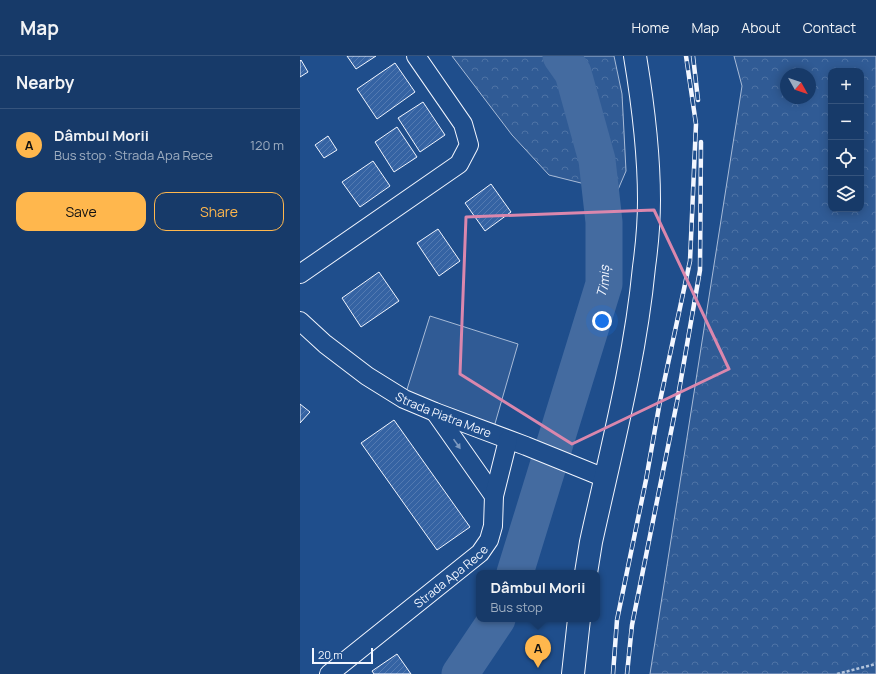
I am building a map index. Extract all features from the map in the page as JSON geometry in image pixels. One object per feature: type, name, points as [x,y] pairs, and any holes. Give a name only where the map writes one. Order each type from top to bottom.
[{"type":"highway","points":[[586,570],[591,542],[633,352],[647,245],[649,166],[646,128],[635,56]]},
{"type":"highway","points":[[573,674],[579,622]]},
{"type":"street","points":[[300,274],[459,164],[469,145],[463,124],[416,56]]},
{"type":"street","name":"Strada Piatra Mare","points":[[300,321],[325,344],[367,376],[404,399],[605,478]]},
{"type":"street","points":[[435,412],[494,496]]},
{"type":"street","name":"Strada Apa Rece","points":[[329,674],[480,553],[489,540],[493,526],[494,496],[508,440]]},
{"type":"path","points":[[837,674],[876,664]]},
{"type":"highlighted area","points":[[654,210],[729,369],[572,444],[460,374],[466,217]]},
{"type":"green space","points":[[452,56],[614,56],[622,94],[626,171],[617,192],[549,175],[512,135]]},
{"type":"green space","points":[[734,56],[876,56],[876,674],[650,674],[742,86]]},
{"type":"shaded area","points":[[430,316],[518,344],[492,434],[404,399]]},
{"type":"building","points":[[347,56],[376,56],[356,69]]},
{"type":"building","points":[[301,60],[308,72],[300,77],[300,61]]},
{"type":"building","points":[[395,63],[415,92],[377,119],[357,89]]},
{"type":"building","points":[[423,102],[445,135],[420,152],[398,118]]},
{"type":"building","points":[[397,127],[417,157],[394,172],[375,142]]},
{"type":"building","points":[[328,136],[337,150],[324,158],[315,145]]},
{"type":"building","points":[[373,161],[390,186],[360,207],[342,182]]},
{"type":"building","points":[[491,184],[511,212],[485,231],[465,203]]},
{"type":"building","points":[[438,229],[460,261],[439,276],[417,243]]},
{"type":"building","points":[[379,272],[399,301],[361,327],[342,298]]},
{"type":"building","points":[[300,404],[310,412],[300,423]]},
{"type":"building","points":[[394,420],[470,527],[437,550],[361,443]]},
{"type":"building","points":[[397,654],[411,674],[374,674],[372,671]]},
{"type":"waterway","name":"Timiș","points":[[516,570],[604,284],[604,222],[597,160],[573,73],[561,56]]},
{"type":"waterway","name":"Timiș","points":[[460,674],[495,622]]},
{"type":"railway","points":[[613,674],[617,620],[646,480],[660,401],[690,261],[696,124],[686,56]]},
{"type":"railway","points":[[693,56],[698,100]]},
{"type":"railway","points":[[627,674],[632,625],[677,402],[700,270],[701,142]]},
{"type":"place","name":"Dâmbul Morii","points":[[538,668]]}]
